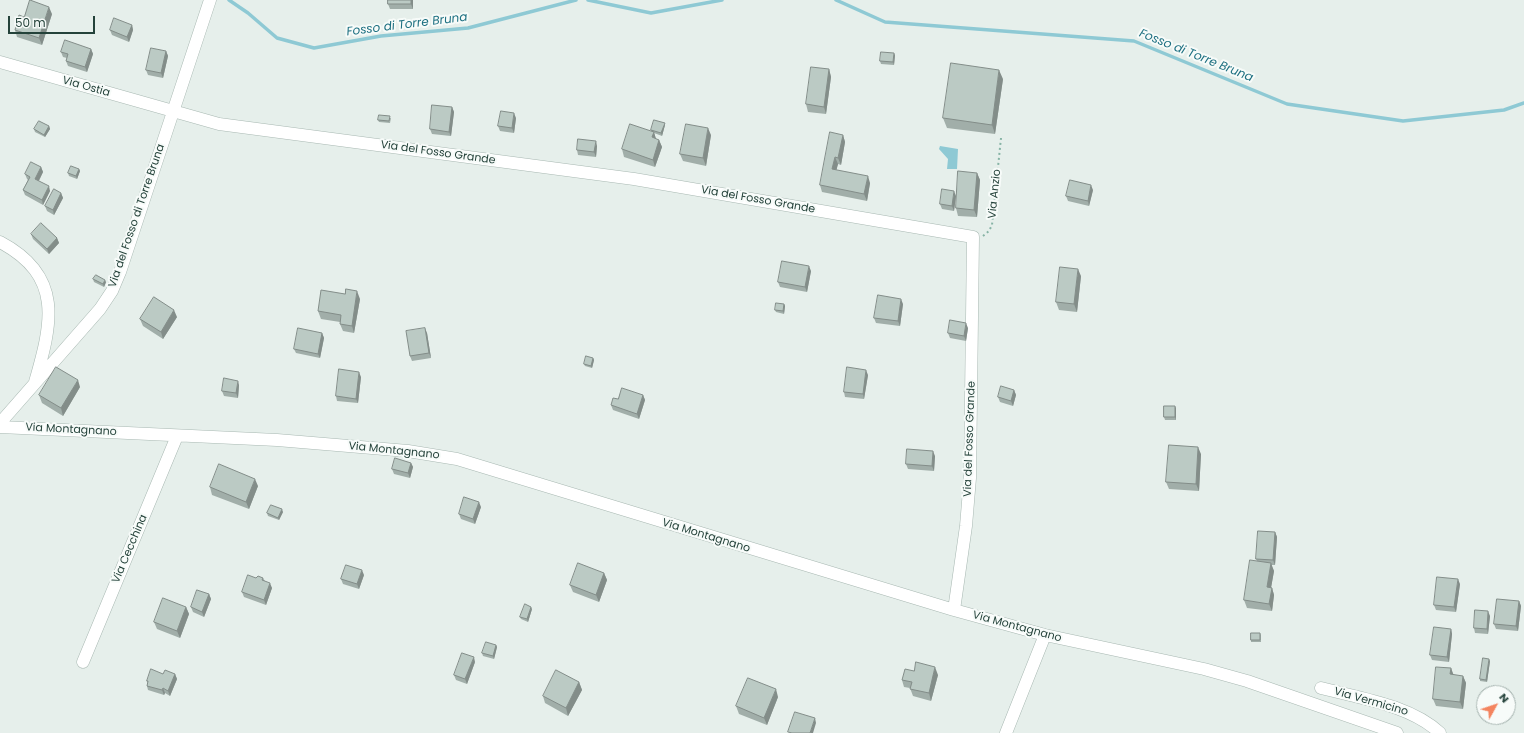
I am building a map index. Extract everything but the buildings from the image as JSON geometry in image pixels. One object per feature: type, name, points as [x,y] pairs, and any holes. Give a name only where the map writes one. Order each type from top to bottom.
[{"type":"street","name":"Via del Fosso di Torre Bruna","points":[[0,423],[34,387],[100,309],[112,292],[120,272],[209,2]]},
{"type":"street","name":"Via Ostia","points":[[0,62],[173,112]]},
{"type":"street","name":"Via del Fosso Grande","points":[[173,112],[219,124],[634,179],[977,237],[970,478],[966,526],[954,610]]},
{"type":"street","points":[[0,242],[14,250],[29,264],[41,280],[47,296],[49,314],[48,330],[34,387]]},
{"type":"street","name":"Via Montagnano","points":[[0,427],[262,439],[395,450],[457,459],[954,610],[1045,635],[1231,676],[1397,733]]},
{"type":"street","name":"Via Cecchina","points":[[83,662],[177,436]]},
{"type":"street","points":[[1006,733],[1045,635]]},
{"type":"street","name":"Via Vermicino","points":[[1321,688],[1411,714],[1429,724],[1440,733]]},
{"type":"path","name":"Via Anzio","points":[[977,237],[987,234],[992,225],[1001,138]]},
{"type":"water","points":[[940,146],[958,149],[957,169],[947,169],[948,159],[939,149]]},
{"type":"waterway","name":"Fosso di Torre Bruna","points":[[229,0],[248,13],[277,38],[314,48],[381,36],[468,28],[576,0]]},
{"type":"waterway","name":"Fosso di Torre Bruna","points":[[588,0],[651,13],[722,0]]},
{"type":"waterway","name":"Fosso di Torre Bruna","points":[[836,0],[885,22],[1134,41],[1287,104],[1403,121],[1504,110],[1524,103]]}]
